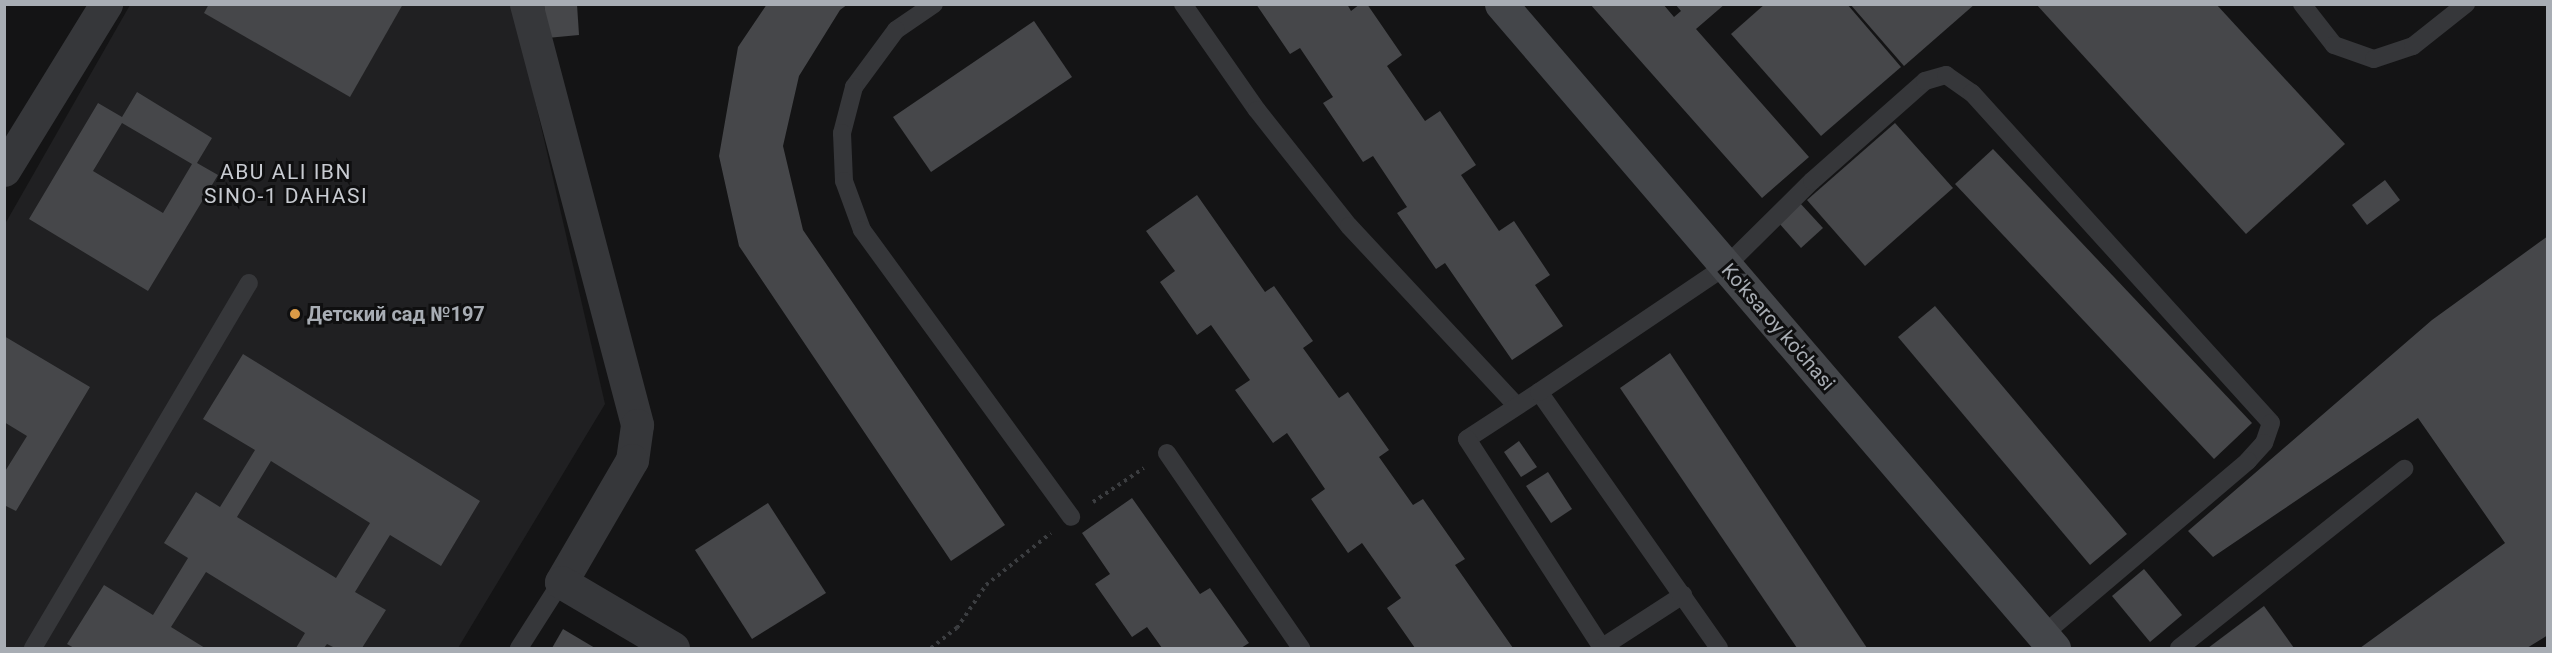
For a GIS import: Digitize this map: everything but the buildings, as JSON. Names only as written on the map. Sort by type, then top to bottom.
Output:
[{"type":"street","points":[[4,170],[106,4]]},
{"type":"street","points":[[526,4],[637,425],[632,460],[561,582],[673,648]]},
{"type":"street","name":"Ko'ksaroy ko'chasi","points":[[1501,4],[2049,642]]},
{"type":"lane","points":[[934,4],[896,30],[854,87],[842,133],[844,181],[862,230],[1071,517]]},
{"type":"lane","points":[[1183,4],[1257,110],[1349,226],[1516,406]]},
{"type":"lane","points":[[2302,4],[2334,45],[2374,59],[2413,46],[2466,4]]},
{"type":"lane","points":[[1683,595],[1601,648],[1467,439],[1726,266],[1812,180],[1924,81],[1946,75],[1972,93],[2271,423],[2264,443],[2248,461],[2049,642]]},
{"type":"lane","points":[[33,648],[249,283]]},
{"type":"lane","points":[[1539,392],[1719,648]]},
{"type":"lane","points":[[1167,453],[1301,648]]},
{"type":"lane","points":[[2179,648],[2404,469]]},
{"type":"lane","points":[[519,648],[561,582]]},
{"type":"path","points":[[931,648],[957,628],[986,585],[1071,517],[1167,453]]},
{"type":"shaded area","name":"Детский сад №197","points":[[130,5],[513,5],[605,404],[458,648],[5,648],[5,224]]},
{"type":"place","name":"Детский сад №197","points":[[295,314]]},
{"type":"district","name":"ABU ALI IBN SINO-1 DAHASI","points":[[286,184]]}]
